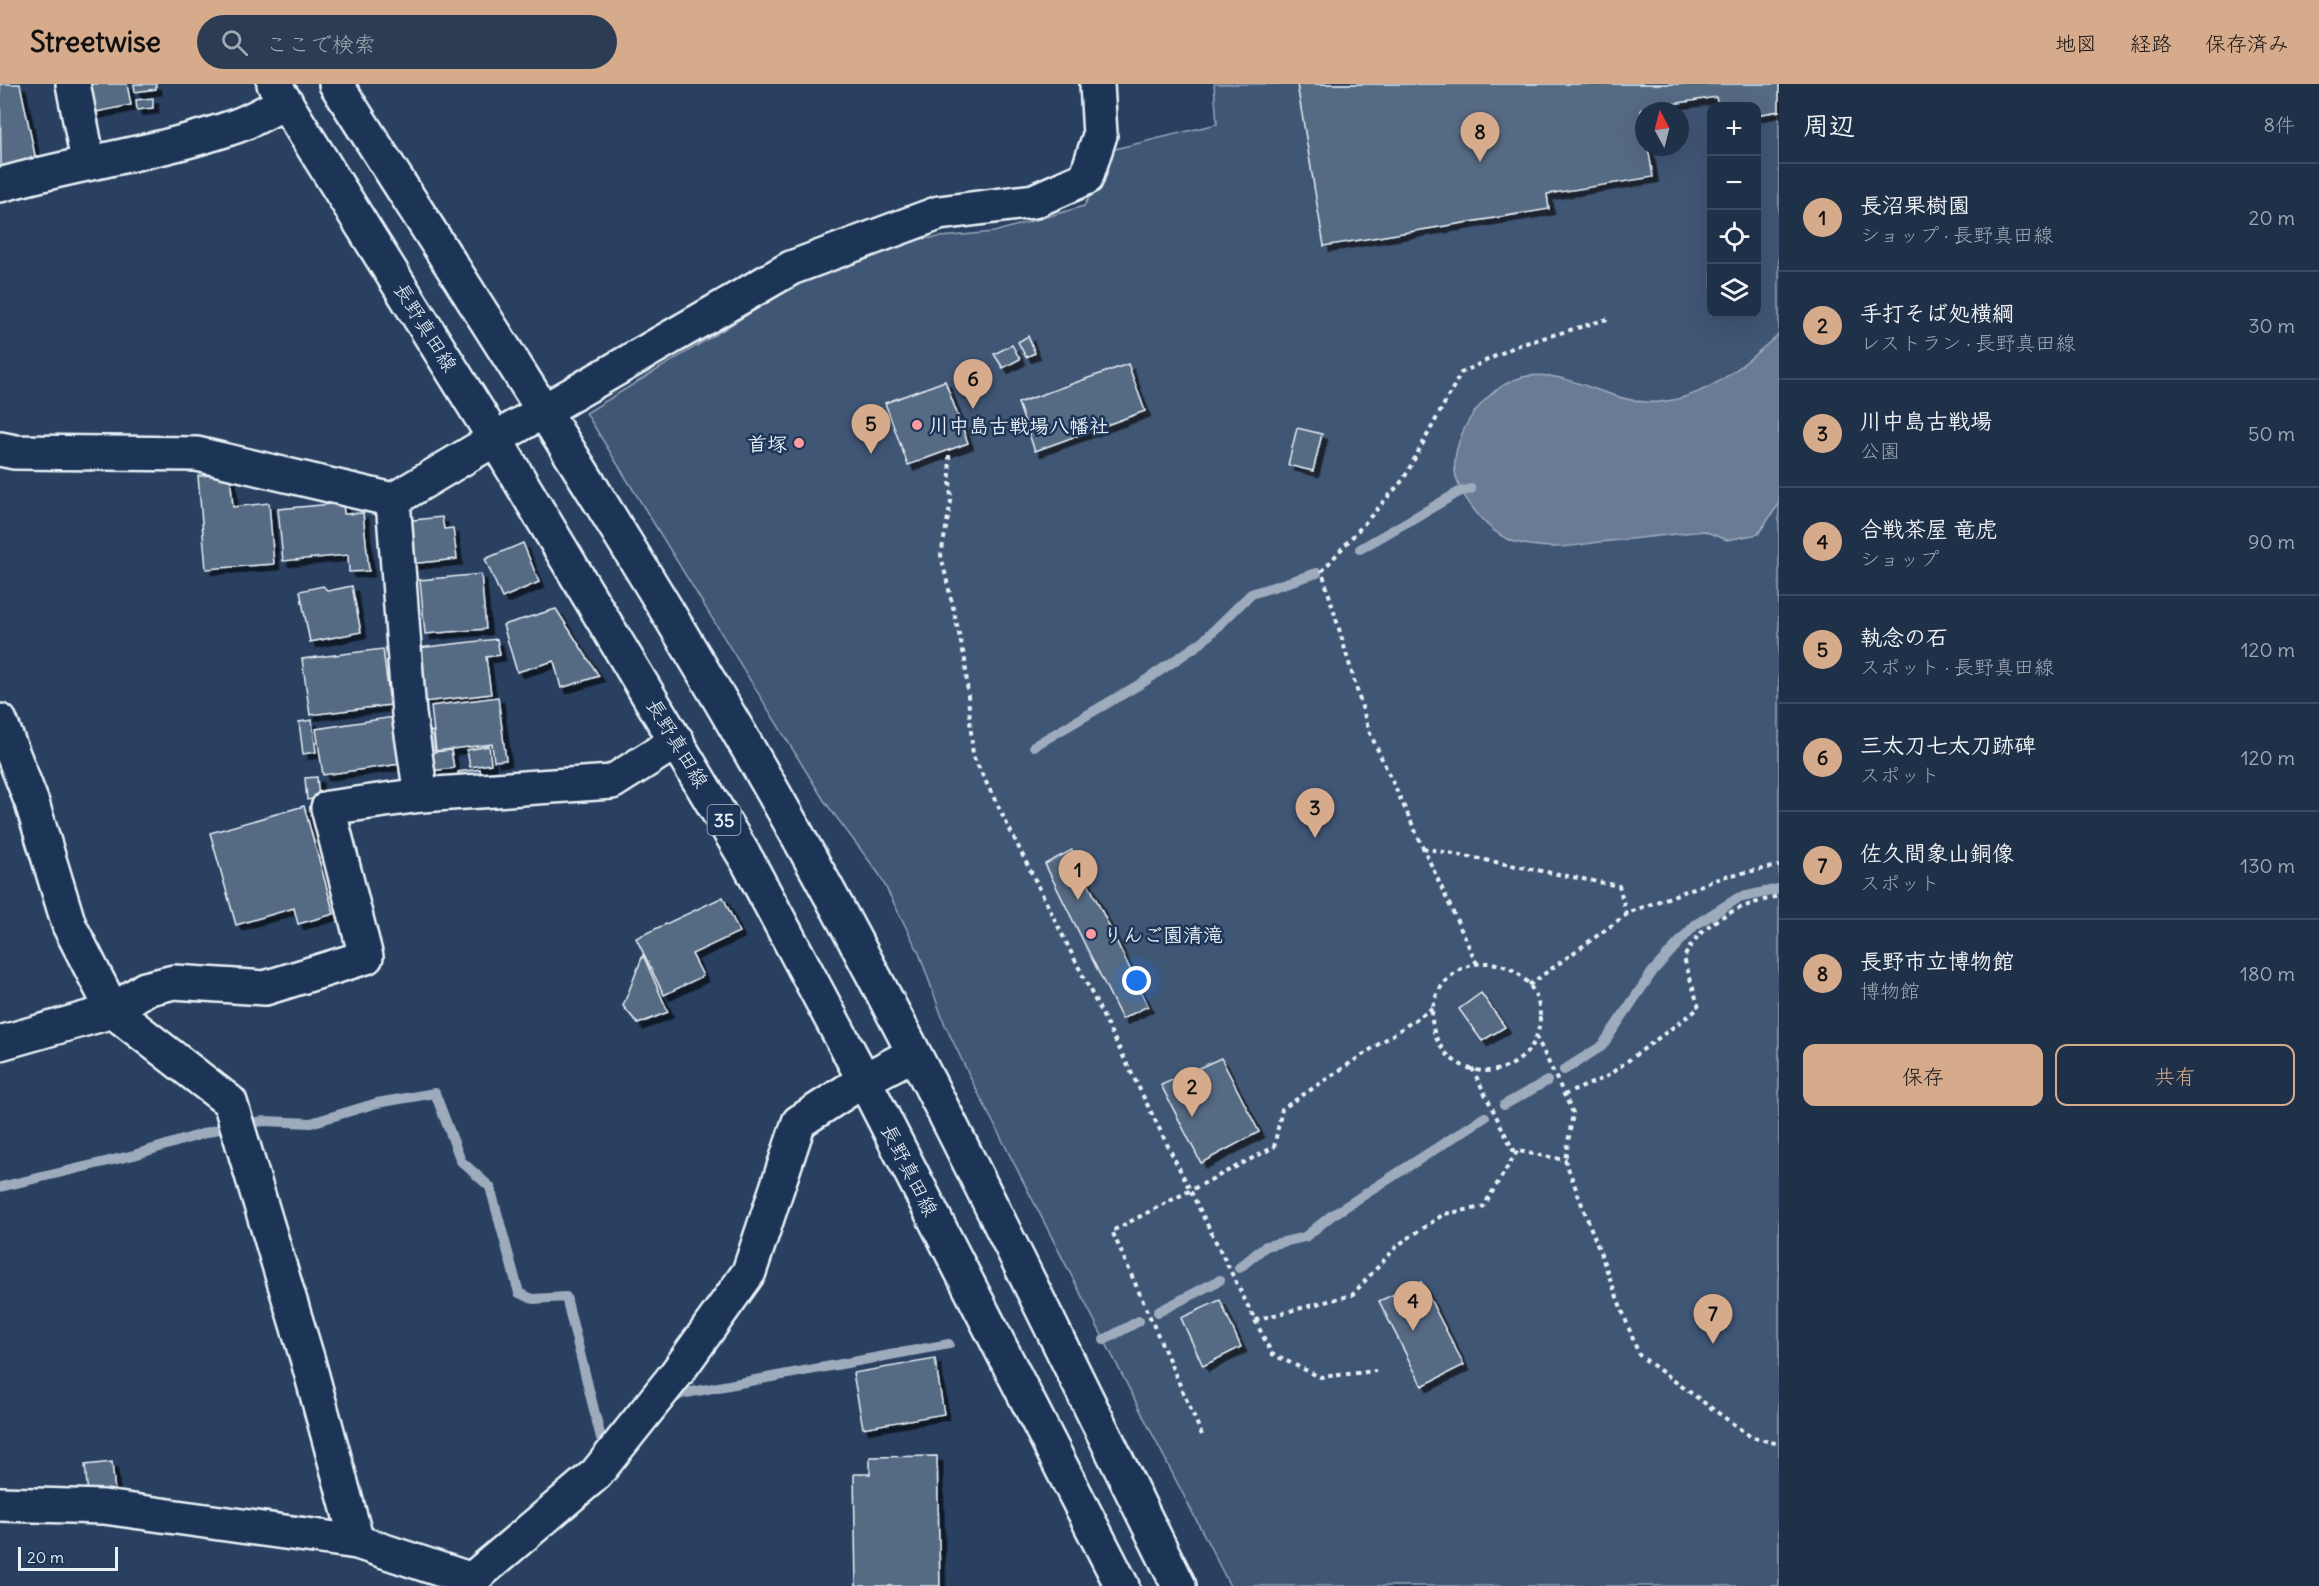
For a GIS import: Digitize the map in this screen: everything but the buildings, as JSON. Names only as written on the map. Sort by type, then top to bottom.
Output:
[{"type":"street","points":[[73,84],[88,161]]},
{"type":"street","points":[[336,84],[544,410],[795,830],[913,1054],[1179,1586]]},
{"type":"street","points":[[0,449],[15,452],[197,454],[393,500],[791,268],[939,213],[1034,201],[1086,178],[1100,135],[1097,84]]},
{"type":"street","points":[[0,185],[88,161],[183,141],[238,125],[280,93]]},
{"type":"street","name":"長野真田線","points":[[280,93],[495,439],[748,862],[864,1080],[1122,1586]]},
{"type":"street","points":[[393,500],[409,714],[421,795]]},
{"type":"street","points":[[0,721],[32,803],[69,925],[113,1011],[230,1102],[308,1361],[357,1542]]},
{"type":"street","points":[[0,1043],[113,1011],[145,989],[174,982],[265,988],[366,957],[328,808],[421,795],[612,782],[677,741]]},
{"type":"street","points":[[0,1504],[104,1507],[357,1542],[467,1583],[596,1474],[676,1374],[750,1272],[799,1122],[864,1080],[913,1054]]},
{"type":"path","points":[[1478,964],[1369,731],[1322,571],[1403,480],[1461,373],[1516,346],[1611,318]]},
{"type":"path","points":[[949,455],[951,501],[941,555],[965,660],[973,756],[1272,1354],[1320,1377],[1376,1371]]},
{"type":"path","points":[[1423,848],[1619,886],[1627,915]]},
{"type":"path","points":[[1529,985],[1627,915],[1726,876],[1779,866]]},
{"type":"path","points":[[1564,1095],[1606,1077],[1699,1008],[1684,958],[1707,924],[1734,911],[1779,896]]},
{"type":"path","points":[[1492,963],[1509,968],[1529,985],[1540,1009],[1536,1036],[1522,1057],[1507,1066],[1489,1071],[1472,1068],[1455,1061],[1443,1049],[1434,1033],[1434,1007],[1444,982],[1458,971],[1478,964],[1492,963]]},
{"type":"path","points":[[1203,1434],[1112,1231],[1274,1147],[1282,1109],[1434,1007]]},
{"type":"path","points":[[1536,1036],[1573,1113],[1565,1160],[1639,1355],[1751,1437],[1779,1444]]},
{"type":"path","points":[[1472,1068],[1513,1150],[1565,1160]]},
{"type":"path","points":[[1256,1320],[1352,1295],[1398,1245],[1444,1214],[1483,1207],[1518,1150]]},
{"type":"shaded area","points":[[1214,84],[1779,84],[1779,1586],[1230,1586],[974,1085],[945,1025],[919,953],[879,874],[825,802],[586,413],[820,271],[909,240],[994,232],[1084,206],[1115,149],[1217,124]]},
{"type":"shaded area","points":[[1779,334],[1779,504],[1758,534],[1727,540],[1704,531],[1562,547],[1528,545],[1511,541],[1495,532],[1479,516],[1460,487],[1456,478],[1455,458],[1457,446],[1465,428],[1484,400],[1515,379],[1535,375],[1555,377],[1638,401],[1659,402],[1677,399],[1709,387],[1724,378]]},
{"type":"waterway","points":[[1360,549],[1459,492],[1471,489]]},
{"type":"waterway","points":[[1034,746],[1142,683],[1202,642],[1251,594],[1317,573]]},
{"type":"waterway","points":[[1564,1070],[1602,1046],[1653,971],[1695,925],[1738,898],[1779,889]]},
{"type":"waterway","points":[[1504,1105],[1547,1081]]},
{"type":"waterway","points":[[243,1124],[264,1121],[311,1123],[377,1103],[435,1093],[461,1161],[490,1187],[519,1293],[533,1299],[566,1297],[601,1438]]},
{"type":"waterway","points":[[1239,1268],[1266,1246],[1305,1237],[1331,1216],[1485,1117]]},
{"type":"waterway","points":[[0,1187],[134,1155],[228,1126]]},
{"type":"waterway","points":[[1158,1312],[1220,1280]]},
{"type":"waterway","points":[[1104,1340],[1139,1321]]},
{"type":"waterway","points":[[670,1401],[681,1394],[949,1344]]},
{"type":"place","name":"長野市立博物館","points":[[1480,162]]},
{"type":"place","name":"三太刀七太刀跡碑","points":[[973,409]]},
{"type":"place","name":"川中島古戦場八幡社","points":[[917,425]]},
{"type":"place","name":"首塚","points":[[799,443]]},
{"type":"place","name":"執念の石","points":[[871,454]]},
{"type":"place","name":"川中島古戦場","points":[[1315,838]]},
{"type":"place","name":"長沼果樹園","points":[[1078,900]]},
{"type":"place","name":"りんご園清滝","points":[[1091,934]]},
{"type":"place","name":"手打そば処横綱","points":[[1192,1117]]},
{"type":"place","name":"合戦茶屋 竜虎","points":[[1413,1331]]},
{"type":"place","name":"佐久間象山銅像","points":[[1713,1344]]}]
